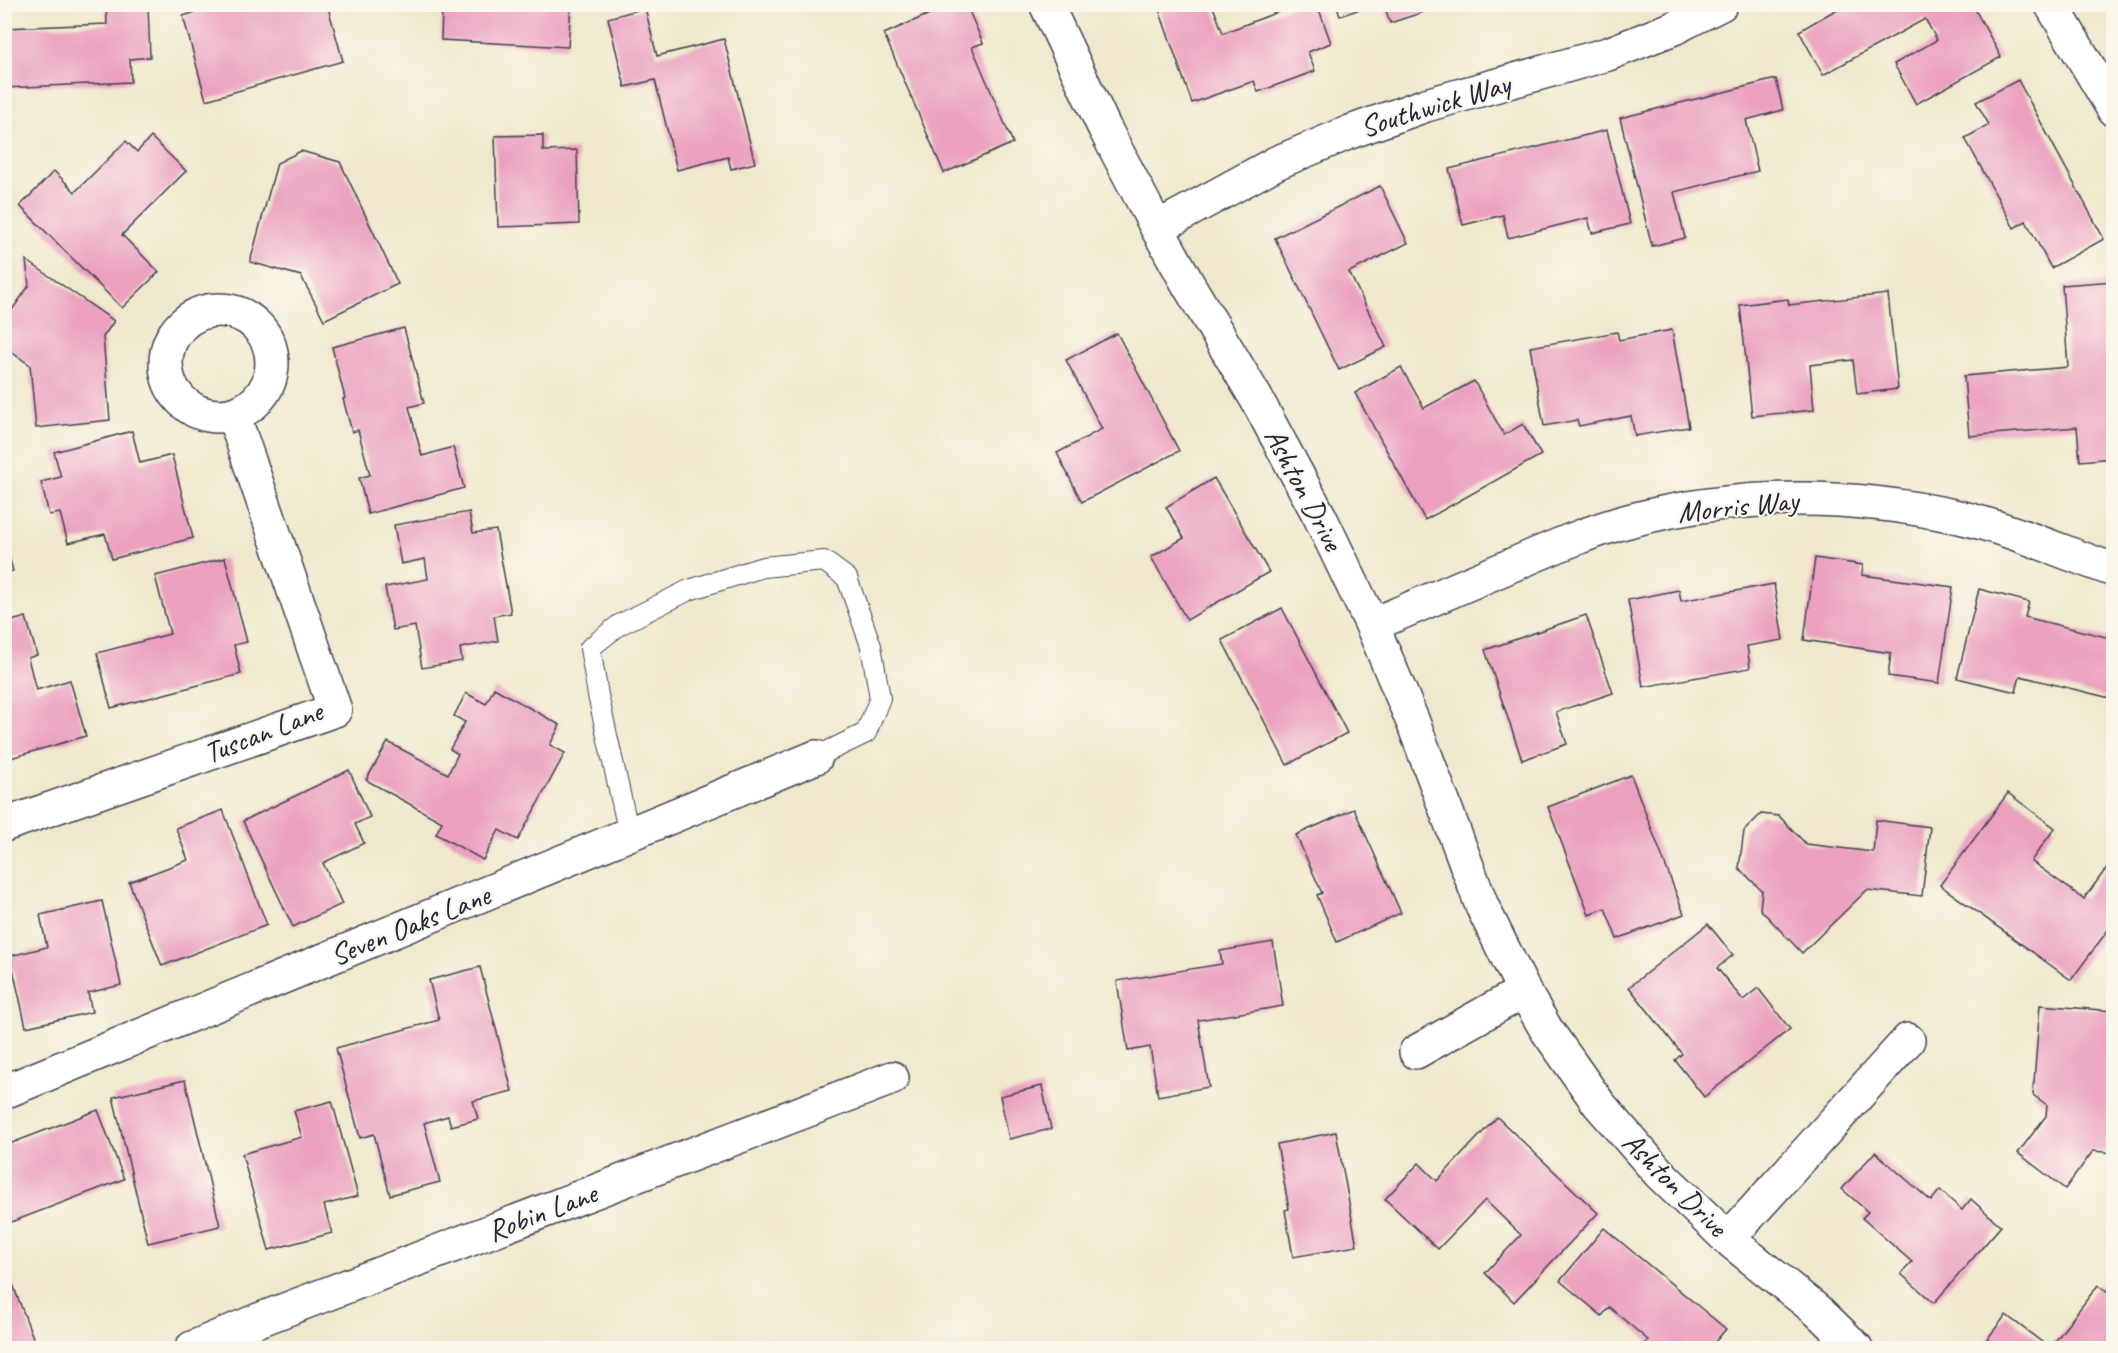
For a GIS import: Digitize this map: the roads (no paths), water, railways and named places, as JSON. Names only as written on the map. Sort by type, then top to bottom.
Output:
[{"type":"street","name":"Ashton Drive","points":[[1046,4],[1104,127],[1157,228],[1256,398],[1320,517],[1372,625],[1413,722],[1482,906],[1524,992],[1546,1029],[1599,1104],[1659,1173],[1728,1239],[1819,1312],[1856,1348]]},
{"type":"street","name":"Southwick Way","points":[[1157,228],[1276,164],[1350,132],[1426,105],[1608,54],[1674,27],[1721,4]]},
{"type":"street","points":[[2051,4],[2114,110]]},
{"type":"street","name":"Tuscan Lane","points":[[4,825],[335,710],[233,414]]},
{"type":"street","name":"Morris Way","points":[[1372,625],[1568,541],[1631,520],[1697,506],[1763,499],[1830,498],[1897,504],[1984,524],[2114,570]]},
{"type":"street","name":"Seven Oaks Lane","points":[[4,1092],[816,757]]},
{"type":"street","points":[[1416,1052],[1524,992]]},
{"type":"street","points":[[1728,1239],[1908,1040]]},
{"type":"street","name":"Robin Lane","points":[[192,1348],[267,1317],[892,1078]]},
{"type":"lane","points":[[629,834],[598,696],[590,648],[619,625],[689,590],[763,567],[824,561],[847,578],[871,646],[880,699],[866,733],[816,757]]}]
